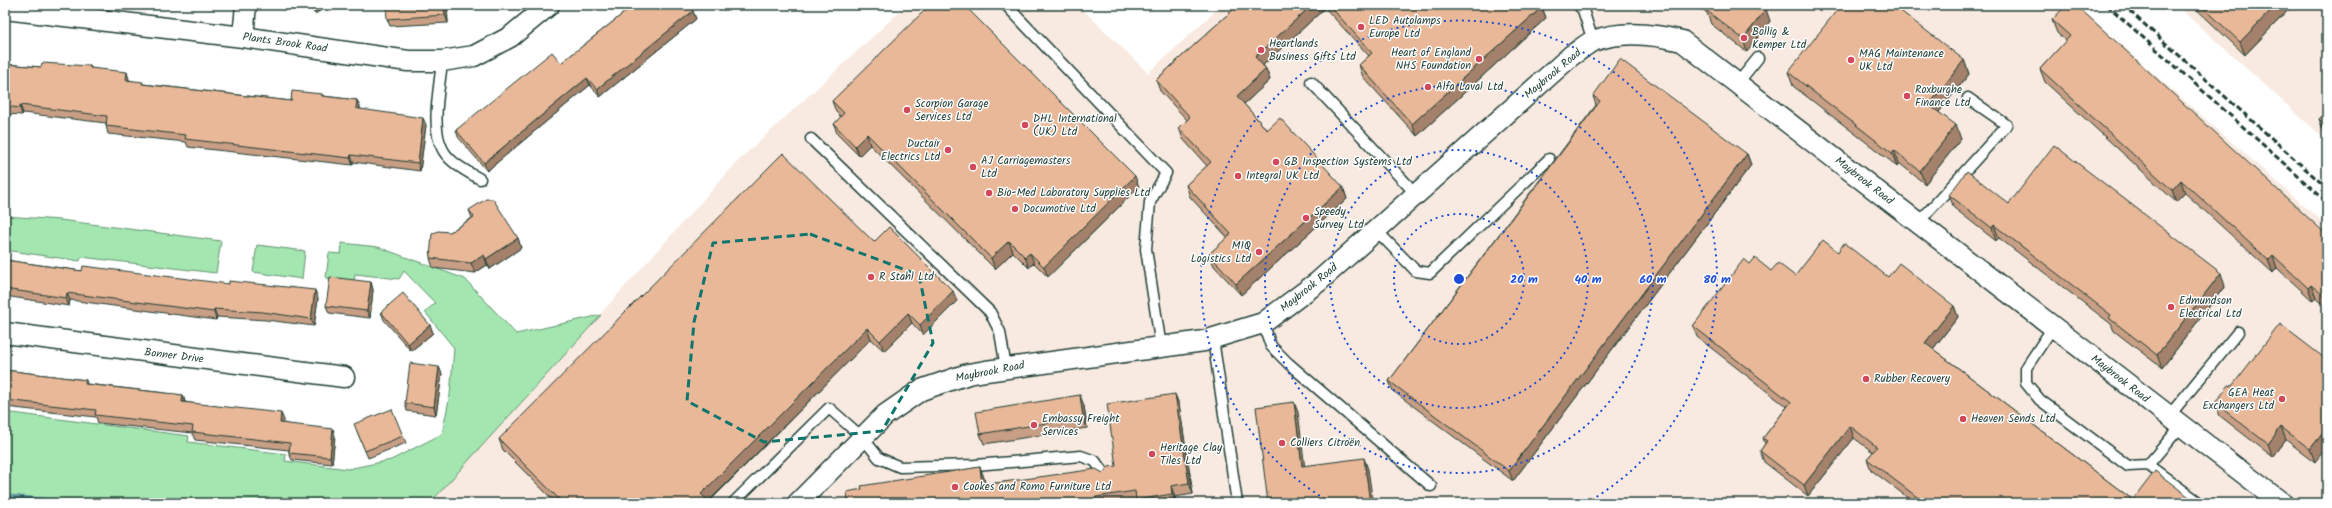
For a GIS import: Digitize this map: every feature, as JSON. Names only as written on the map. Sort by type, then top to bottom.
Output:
[{"type":"street","points":[[243,37],[246,5]]},
{"type":"street","name":"Plants Brook Road","points":[[5,9],[243,37],[408,61],[442,61],[474,56],[510,37],[549,5]]},
{"type":"street","name":"Maybrook Road","points":[[798,503],[885,415],[921,390],[968,374],[1161,347],[1213,338],[1263,323],[1318,282],[1572,55],[1593,41],[1630,34],[1654,34],[1682,41],[2281,503]]},
{"type":"street","name":"Bonner Drive","points":[[5,333],[344,377]]},
{"type":"lane","points":[[1006,5],[1166,173],[1150,202],[1146,249],[1161,347]]},
{"type":"lane","points":[[1578,5],[1583,10],[1593,41]]},
{"type":"lane","points":[[1737,84],[1758,58]]},
{"type":"lane","points":[[442,61],[436,131],[443,151],[461,167],[480,179]]},
{"type":"lane","points":[[1311,82],[1416,194]]},
{"type":"lane","points":[[1918,223],[2007,125],[1968,98]]},
{"type":"lane","points":[[811,139],[990,312],[1000,332],[1006,368]]},
{"type":"lane","points":[[1376,230],[1416,271],[1430,273],[1549,159]]},
{"type":"lane","points":[[1263,323],[1271,346],[1288,363],[1431,486]]},
{"type":"lane","points":[[2053,327],[2026,368],[2026,383],[2040,400],[2128,466],[2148,464],[2200,503]]},
{"type":"lane","points":[[2148,464],[2175,421],[2238,332]]},
{"type":"lane","points":[[1213,338],[1237,503]]},
{"type":"lane","points":[[733,503],[829,408],[862,438],[879,458],[900,467],[975,464],[1081,456],[1096,461],[1106,478]]},
{"type":"highlighted area","points":[[810,234],[919,275],[933,343],[882,431],[764,442],[687,401],[694,322],[713,243]]},
{"type":"shaded area","points":[[907,5],[1078,5],[1148,73],[1222,5],[2076,5],[2327,226],[2327,503],[430,503],[739,160]]},
{"type":"shaded area","points":[[2176,5],[2327,5],[2327,141]]},
{"type":"green space","points":[[5,216],[60,220],[221,241],[216,273],[81,257],[80,261],[5,250]]},
{"type":"green space","points":[[342,243],[378,247],[465,279],[516,334],[601,315],[430,503],[5,503],[5,412],[189,436],[188,442],[286,454],[285,461],[348,469],[391,460],[442,434],[450,395],[454,348],[425,312],[435,303],[404,271],[399,279],[355,274],[354,282],[326,278],[329,253],[341,254]]},
{"type":"green space","points":[[257,245],[305,251],[302,279],[253,272]]},
{"type":"building","points":[[386,5],[444,5],[445,15],[387,19]]},
{"type":"building","points":[[634,5],[688,5],[693,11],[597,89],[587,78],[484,163],[456,130],[552,52],[561,63]]},
{"type":"building","points":[[930,5],[964,5],[1135,176],[1044,267],[1030,253],[1025,257],[1009,241],[991,258],[867,134],[855,146],[834,124],[844,113],[832,101]]},
{"type":"building","points":[[1238,5],[1312,5],[1255,57],[1266,69],[1237,96],[1267,130],[1280,118],[1343,187],[1236,284],[1209,254],[1231,234],[1186,185],[1211,162],[1179,128],[1190,117],[1156,80]]},
{"type":"building","points":[[1329,5],[1540,5],[1542,7],[1412,124],[1359,65],[1372,53]]},
{"type":"building","points":[[1709,5],[1761,5],[1766,9],[1743,39],[1707,11],[1711,6]]},
{"type":"building","points":[[1841,5],[1893,5],[1964,60],[1929,105],[1956,125],[1920,171],[1894,150],[1892,153],[1788,72]]},
{"type":"building","points":[[2066,5],[2076,5],[2327,235],[2327,298],[2311,285],[2308,288],[2273,255],[2268,260],[2181,180],[2172,190],[2040,69],[2070,36],[2052,20]]},
{"type":"building","points":[[2201,5],[2276,5],[2240,42]]},
{"type":"building","points":[[1620,59],[1747,154],[1509,471],[1389,381],[1600,101],[1593,96]]},
{"type":"building","points":[[42,63],[90,66],[90,68],[127,72],[126,80],[143,82],[142,84],[291,101],[292,91],[357,100],[356,108],[423,118],[418,163],[351,155],[350,158],[185,139],[186,135],[106,126],[107,116],[20,105],[20,108],[5,106],[5,64],[41,67]]},
{"type":"building","points":[[2327,112],[2327,127],[2319,119]]},
{"type":"building","points":[[2054,145],[2221,273],[2157,355],[2109,318],[2111,315],[1994,225],[1992,228],[1949,195],[1967,171],[2009,204]]},
{"type":"building","points":[[783,153],[874,242],[889,227],[953,291],[920,325],[908,313],[880,341],[867,328],[701,494],[710,503],[563,503],[499,439]]},
{"type":"building","points":[[486,199],[493,199],[518,238],[486,259],[484,255],[471,263],[430,258],[432,234],[438,231],[450,232],[474,217],[469,210]]},
{"type":"building","points":[[1823,240],[1838,252],[1844,243],[1888,277],[1899,263],[1954,306],[1925,343],[2133,500],[2155,471],[2197,503],[1925,503],[1867,459],[1877,447],[1850,426],[1804,485],[1760,451],[1767,441],[1763,438],[1791,402],[1693,326],[1744,259],[1750,264],[1755,258],[1771,271],[1778,263],[1795,276]]},
{"type":"building","points":[[5,260],[82,271],[83,266],[229,284],[229,281],[315,290],[311,319],[263,312],[214,309],[214,312],[67,293],[66,298],[5,289]]},
{"type":"building","points":[[330,277],[371,282],[367,311],[326,306]]},
{"type":"building","points":[[403,293],[430,325],[408,344],[381,312]]},
{"type":"building","name":"GEA Heat Exchangers Ltd","points":[[2280,324],[2327,360],[2327,428],[2310,449],[2281,427],[2268,444],[2215,403],[2229,385],[2232,386]]},
{"type":"building","points":[[410,363],[439,367],[434,407],[405,403]]},
{"type":"building","points":[[5,370],[86,380],[85,384],[183,395],[182,402],[281,413],[280,423],[333,429],[330,457],[289,453],[290,443],[192,432],[193,426],[95,415],[96,410],[5,400]]},
{"type":"building","points":[[1175,394],[1189,483],[1171,486],[1172,494],[1136,500],[1135,491],[1096,497],[1097,503],[848,503],[847,492],[862,489],[861,486],[980,467],[982,485],[1096,469],[1103,473],[1108,467],[1116,466],[1107,404]]},
{"type":"building","points":[[1080,395],[1083,417],[980,434],[976,412]]},
{"type":"building","name":"Colliers Citroën","points":[[1294,402],[1302,466],[1364,458],[1370,503],[1268,503],[1256,407]]},
{"type":"building","points":[[392,409],[403,436],[365,451],[354,424]]},
{"type":"waterway","points":[[5,497],[68,503]]},
{"type":"railway","points":[[2107,5],[2327,202]]},
{"type":"railway","points":[[2123,5],[2327,188]]},
{"type":"place","name":"LED Autolamps Europe Ltd","points":[[1361,27]]},
{"type":"place","name":"Bollig & Kemper Ltd","points":[[1744,38]]},
{"type":"place","name":"Heartlands Business Gifts Ltd","points":[[1261,50]]},
{"type":"place","name":"Heart of England NHS Foundation","points":[[1479,59]]},
{"type":"place","name":"MAG Maintenance UK Ltd","points":[[1851,60]]},
{"type":"place","name":"Alfa Laval Ltd","points":[[1428,87]]},
{"type":"place","name":"Roxburghe Finance Ltd","points":[[1907,96]]},
{"type":"place","name":"Scorpion Garage Services Ltd","points":[[907,110]]},
{"type":"place","name":"DHL International (UK) Ltd","points":[[1025,125]]},
{"type":"place","name":"Ductair Electrics Ltd","points":[[948,150]]},
{"type":"place","name":"GB Inspection Systems Ltd","points":[[1276,162]]},
{"type":"place","name":"AJ Carriagemasters Ltd","points":[[973,167]]},
{"type":"place","name":"Integral UK Ltd","points":[[1238,176]]},
{"type":"place","name":"Bio-Med Laboratory Supplies Ltd","points":[[989,193]]},
{"type":"place","name":"Documotive Ltd","points":[[1015,209]]},
{"type":"place","name":"Speedy Survey Ltd","points":[[1306,218]]},
{"type":"place","name":"MIQ Logistics Ltd","points":[[1259,252]]},
{"type":"place","name":"R Stahl Ltd","points":[[871,277]]},
{"type":"place","name":"Edmundson Electrical Ltd","points":[[2171,307]]},
{"type":"place","name":"Rubber Recovery","points":[[1866,379]]},
{"type":"place","name":"GEA Heat Exchangers Ltd","points":[[2282,399]]},
{"type":"place","name":"Heaven Sends Ltd","points":[[1963,419]]},
{"type":"place","name":"Embassy Freight Services","points":[[1034,425]]},
{"type":"place","name":"Colliers Citroën","points":[[1282,443]]},
{"type":"place","name":"Heritage Clay Tiles Ltd","points":[[1152,454]]},
{"type":"place","name":"Cookes and Romo Furniture Ltd","points":[[955,487]]}]
